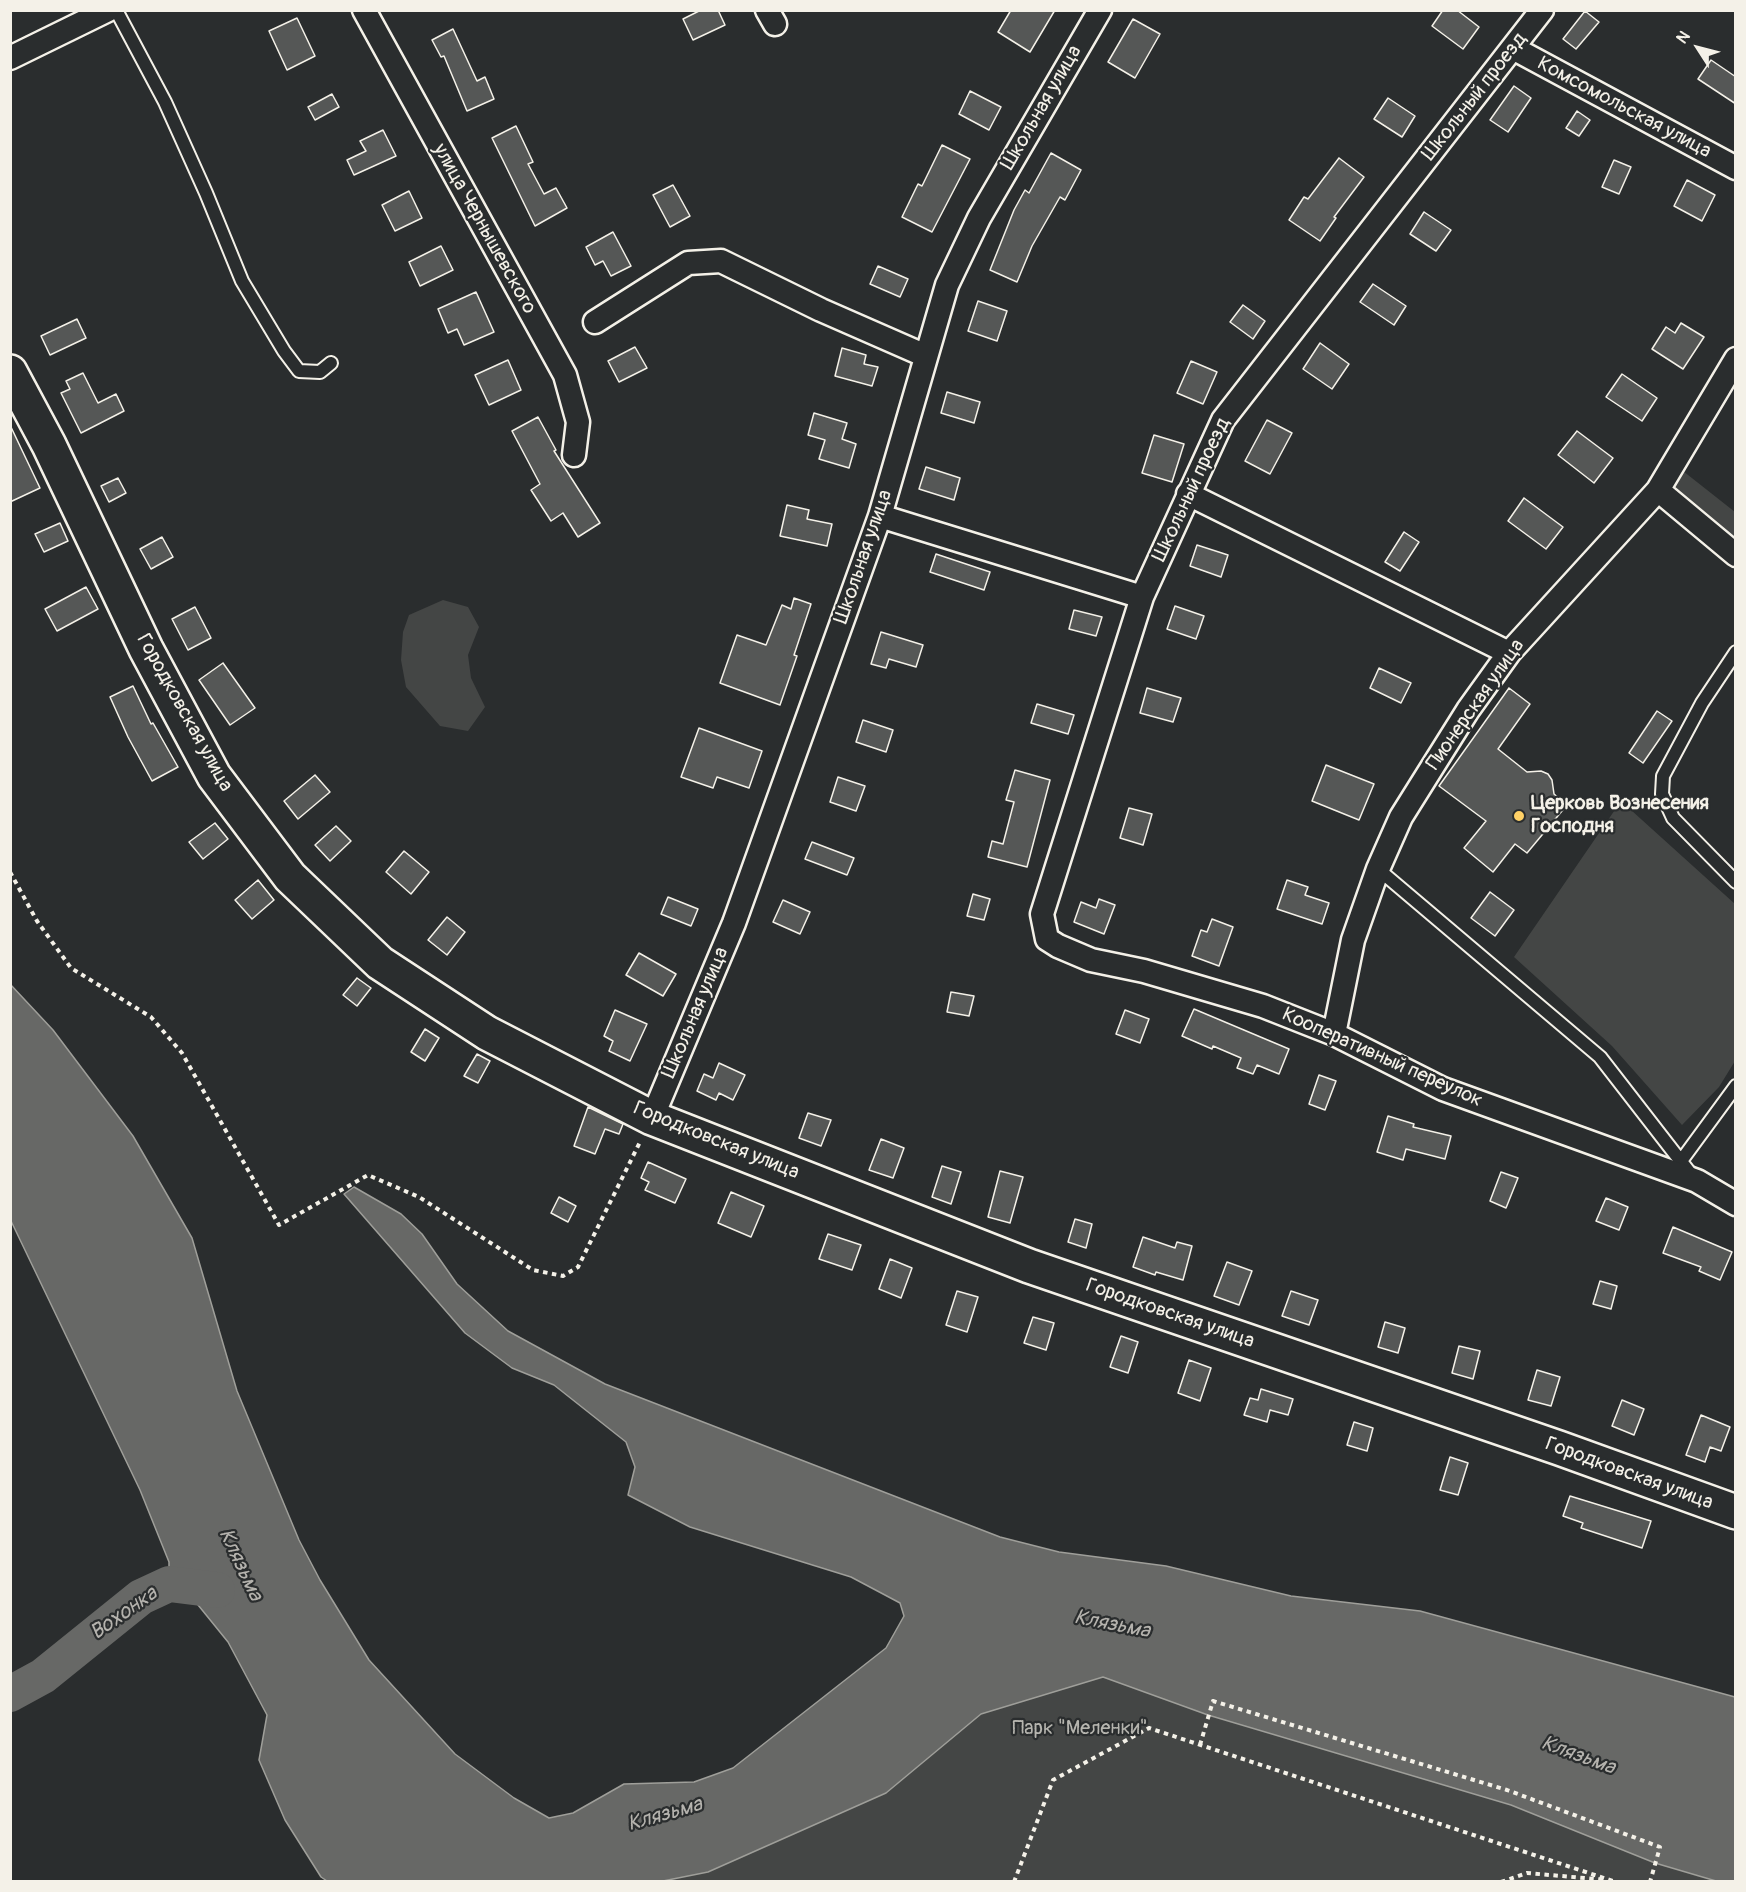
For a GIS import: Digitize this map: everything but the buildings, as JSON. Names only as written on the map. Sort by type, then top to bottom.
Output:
[{"type":"main road","name":"Городковская улица","points":[[10,372],[54,456],[146,649],[214,776],[290,877],[380,963],[487,1033],[652,1118],[1029,1266],[1559,1448],[1733,1504]]},
{"type":"street","points":[[10,58],[108,10]]},
{"type":"street","name":"улица Чернышевского","points":[[364,10],[565,375],[578,422],[574,455]]},
{"type":"street","name":"Школьная улица","points":[[652,1118],[734,923],[880,516],[947,285],[978,218],[1100,10]]},
{"type":"street","name":"Школьный проезд","points":[[1042,914],[1142,597],[1222,420],[1542,10]]},
{"type":"street","name":"Комсомольская улица","points":[[1513,48],[1736,168]]},
{"type":"street","points":[[595,322],[688,263],[721,261],[821,310],[926,356]]},
{"type":"street","name":"Пионерская улица","points":[[1334,1034],[1353,940],[1378,869],[1401,817],[1468,710],[1509,653],[1658,490],[1736,359]]},
{"type":"street","points":[[1658,490],[1736,555]]},
{"type":"street","points":[[1188,494],[1509,653]]},
{"type":"street","points":[[880,516],[1142,597]]},
{"type":"street","name":"Кооперативный переулок","points":[[1042,914],[1047,939],[1091,960],[1144,971],[1263,1006],[1334,1034],[1443,1089],[1697,1182],[1736,1204]]},
{"type":"lane","points":[[116,10],[165,102],[242,281],[284,351],[299,371],[320,372],[331,363]]},
{"type":"lane","points":[[1736,652],[1702,704],[1669,766],[1664,776],[1662,794],[1673,818],[1736,882]]},
{"type":"lane","points":[[1378,869],[1600,1057],[1697,1182]]},
{"type":"lane","points":[[1681,1161],[1736,1086]]},
{"type":"path","points":[[10,872],[37,921],[71,968],[151,1017],[182,1053],[279,1225],[368,1175],[419,1197],[533,1270],[563,1276],[578,1268],[652,1118]]},
{"type":"path","points":[[1200,1745],[1212,1701],[1507,1790],[1660,1847],[1650,1881]]},
{"type":"path","points":[[1014,1881],[1053,1780],[1149,1728],[1616,1881]]},
{"type":"path","points":[[1501,1881],[1527,1873],[1616,1881]]},
{"type":"green space","points":[[1683,471],[1735,512],[1735,540],[1670,487]]},
{"type":"green space","points":[[443,600],[468,607],[479,627],[468,655],[471,678],[485,707],[468,731],[440,726],[406,687],[401,660],[403,632],[409,615]]},
{"type":"green space","points":[[1621,801],[1735,904],[1735,1061],[1719,1087],[1682,1125],[1612,1046],[1514,957]]},
{"type":"green space","name":"Парк \"Меленки\"","points":[[1103,1676],[1208,1715],[1511,1805],[1655,1863],[1716,1881],[658,1882],[708,1872],[886,1793],[981,1714]]},
{"type":"water","name":"Клязьма","points":[[10,984],[53,1030],[133,1136],[192,1238],[237,1391],[299,1540],[320,1580],[369,1660],[455,1754],[514,1798],[549,1818],[573,1813],[624,1784],[694,1782],[733,1768],[886,1648],[904,1616],[900,1603],[851,1577],[690,1527],[628,1495],[635,1467],[626,1442],[554,1385],[512,1368],[465,1333],[344,1194],[354,1187],[401,1214],[422,1234],[457,1284],[508,1331],[605,1384],[1000,1537],[1059,1552],[1166,1566],[1291,1596],[1420,1611],[1735,1697],[1735,1881],[1716,1881],[1655,1863],[1511,1805],[1208,1715],[1103,1677],[981,1714],[886,1793],[708,1872],[658,1882],[327,1881],[321,1877],[285,1820],[259,1760],[267,1715],[228,1642],[194,1600],[169,1584],[169,1562],[140,1490],[11,1221]]},
{"type":"waterway","name":"Вохонка","points":[[10,1694],[43,1676],[141,1597],[169,1584],[217,1590]]},
{"type":"place","name":"Церковь Вознесения Господня","points":[[1519,816]]}]
